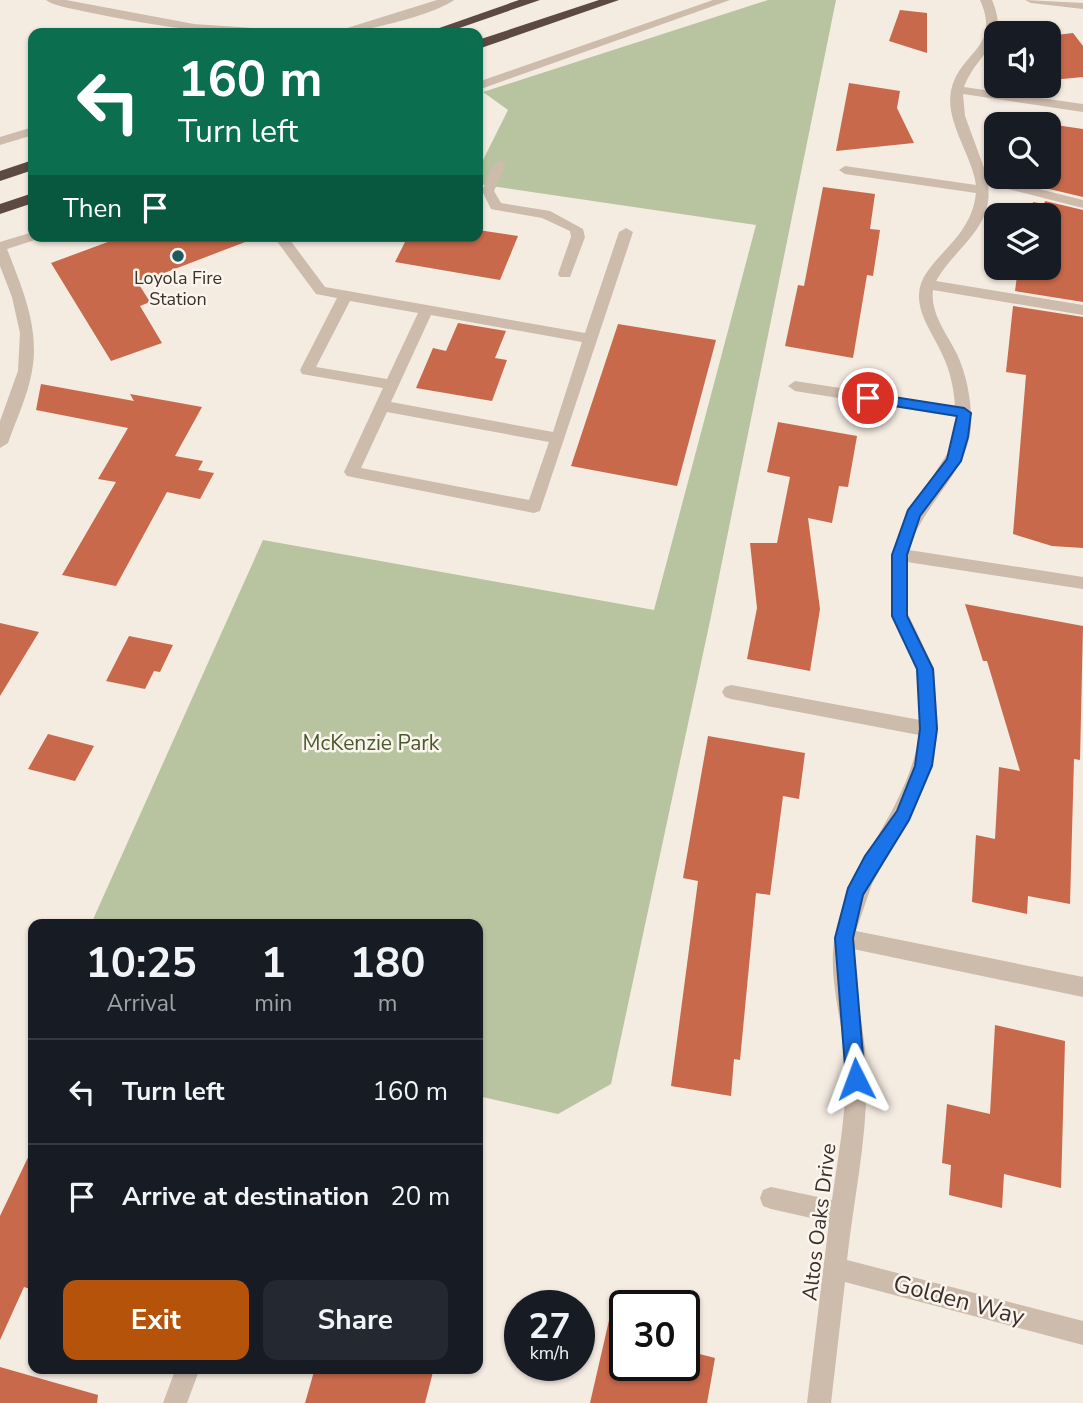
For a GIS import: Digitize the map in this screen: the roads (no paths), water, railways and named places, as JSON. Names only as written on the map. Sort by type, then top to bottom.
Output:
[{"type":"highway","points":[[447,28],[533,0]]},
{"type":"highway","points":[[483,43],[612,0]]},
{"type":"highway","points":[[0,176],[28,167]]},
{"type":"highway","points":[[0,209],[28,200]]},
{"type":"street","points":[[52,0],[152,22],[197,28]]},
{"type":"street","points":[[360,28],[448,0]]},
{"type":"street","points":[[483,84],[724,0]]},
{"type":"street","points":[[986,0],[995,16],[995,33],[968,67],[957,90],[957,107],[981,165],[982,202],[976,223],[927,284],[1083,310]]},
{"type":"street","points":[[1031,0],[1083,6]]},
{"type":"street","points":[[957,90],[1083,108]]},
{"type":"street","points":[[0,141],[28,133]]},
{"type":"street","points":[[500,164],[488,191],[496,206],[545,214],[576,229],[578,237],[565,274]]},
{"type":"street","points":[[845,170],[981,184],[1083,204]]},
{"type":"street","points":[[426,312],[352,472],[534,508],[625,232]]},
{"type":"street","points":[[0,443],[5,416],[25,371],[27,333],[19,297],[0,248],[28,238]]},
{"type":"street","points":[[284,242],[321,291],[344,298],[590,339]]},
{"type":"street","name":"Altos Oaks Drive","points":[[819,1403],[841,1213],[855,1123],[856,1058],[847,999],[844,938],[854,893],[903,815],[924,766],[929,729],[925,669],[900,616],[899,555],[913,514],[954,461],[964,413],[953,362],[938,332],[926,297],[927,284]]},
{"type":"street","points":[[344,298],[307,370],[393,385]]},
{"type":"street","points":[[795,386],[964,413]]},
{"type":"street","points":[[382,406],[558,438]]},
{"type":"street","points":[[899,555],[1083,583]]},
{"type":"street","points":[[731,692],[929,729]]},
{"type":"street","points":[[844,938],[1083,987]]},
{"type":"street","points":[[771,1198],[841,1213]]},
{"type":"street","name":"Golden Way","points":[[835,1268],[1083,1333]]},
{"type":"street","points":[[175,1403],[186,1374]]},
{"type":"place","name":"Loyola Fire Station","points":[[178,256]]},
{"type":"park label","name":"McKenzie Park","points":[[371,743]]}]
